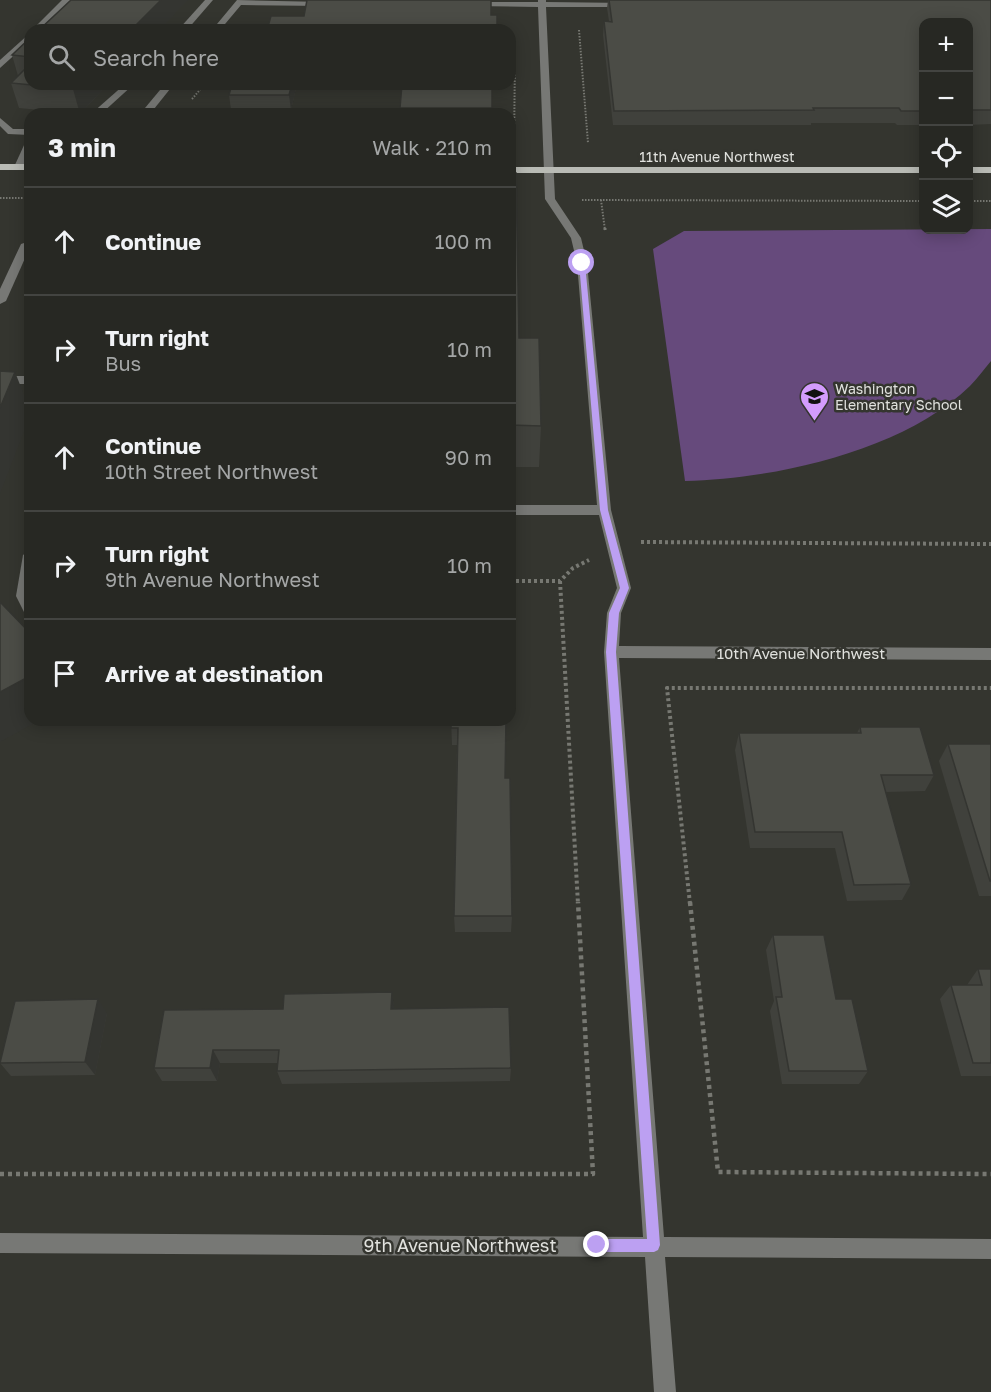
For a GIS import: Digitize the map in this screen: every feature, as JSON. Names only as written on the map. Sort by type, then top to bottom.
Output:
[{"type":"main road","points":[[0,167],[24,167]]},
{"type":"main road","name":"11th Avenue Northwest","points":[[516,170],[919,170]]},
{"type":"main road","points":[[973,170],[991,170]]},
{"type":"street","points":[[42,24],[67,0]]},
{"type":"street","points":[[457,4],[542,2],[636,5]]},
{"type":"street","points":[[542,2],[550,200],[576,238],[582,263],[604,510],[624,588],[614,613],[611,652],[665,1392]]},
{"type":"street","points":[[187,24],[202,8],[211,4]]},
{"type":"street","points":[[221,24],[237,4]]},
{"type":"street","points":[[222,9],[237,4],[340,4]]},
{"type":"street","points":[[0,65],[24,42]]},
{"type":"street","points":[[103,108],[123,90]]},
{"type":"street","points":[[151,108],[165,90]]},
{"type":"street","points":[[0,121],[11,132],[24,132]]},
{"type":"street","points":[[19,167],[24,156]]},
{"type":"street","points":[[0,302],[24,250]]},
{"type":"street","points":[[0,380],[24,380]]},
{"type":"street","points":[[516,510],[604,510]]},
{"type":"street","name":"10th Avenue Northwest","points":[[611,652],[991,654]]},
{"type":"street","name":"9th Avenue Northwest","points":[[0,1243],[654,1245],[991,1249]]},
{"type":"path","points":[[579,29],[588,142]]},
{"type":"path","points":[[514,108],[515,90]]},
{"type":"path","points":[[0,198],[24,198]]},
{"type":"path","points":[[601,200],[919,201]]},
{"type":"path","points":[[973,201],[991,201]]},
{"type":"path","points":[[639,542],[991,544]]},
{"type":"path","points":[[0,1174],[593,1174],[560,581],[516,581]]},
{"type":"path","points":[[991,688],[667,688],[717,1172],[991,1174]]},
{"type":"shaded area","points":[[919,229],[919,234],[973,234],[973,229],[991,229],[991,361],[970,386],[942,409],[910,428],[836,457],[758,474],[685,481],[653,249],[684,231]]},
{"type":"building","points":[[71,0],[161,0],[137,24],[45,24]]},
{"type":"building","points":[[307,0],[491,0],[491,15],[497,15],[497,24],[269,24],[271,16],[304,16]]},
{"type":"building","points":[[609,0],[991,0],[991,110],[973,110],[973,18],[919,18],[919,111],[901,111],[899,108],[813,108],[814,110],[614,111],[604,21],[612,22]]},
{"type":"building","points":[[24,44],[24,56],[12,55]]},
{"type":"building","points":[[24,70],[24,84],[11,83]]},
{"type":"building","points":[[230,90],[290,90],[289,95],[229,95]]},
{"type":"building","points":[[402,90],[492,90],[492,108],[400,108]]},
{"type":"building","points":[[516,173],[519,338],[539,338],[541,426],[516,425]]},
{"type":"building","points":[[0,371],[15,372],[0,408]]},
{"type":"building","points":[[0,602],[24,627],[24,679],[0,692]]},
{"type":"building","points":[[451,726],[506,726],[505,778],[510,778],[512,916],[454,916],[458,728],[451,728]]},
{"type":"building","points":[[860,727],[920,727],[934,775],[881,775],[911,884],[854,885],[842,832],[755,832],[739,733],[861,733]]},
{"type":"building","points":[[948,744],[991,744],[991,881],[990,881]]},
{"type":"building","points":[[773,935],[824,935],[836,999],[852,999],[868,1071],[789,1071],[776,997],[782,997]]},
{"type":"building","points":[[978,969],[991,969],[991,1063],[973,1063],[951,985],[982,985]]},
{"type":"building","points":[[392,992],[391,1009],[509,1007],[511,1068],[277,1071],[279,1050],[213,1050],[210,1068],[154,1068],[164,1010],[283,1009],[284,994]]},
{"type":"building","points":[[98,999],[85,1062],[0,1063],[15,1001]]},
{"type":"place","name":"Washington Elementary School","points":[[814,422]]},
{"type":"route","points":[[582,263],[604,510],[624,588],[614,613],[611,652],[654,1245],[597,1245]]}]
